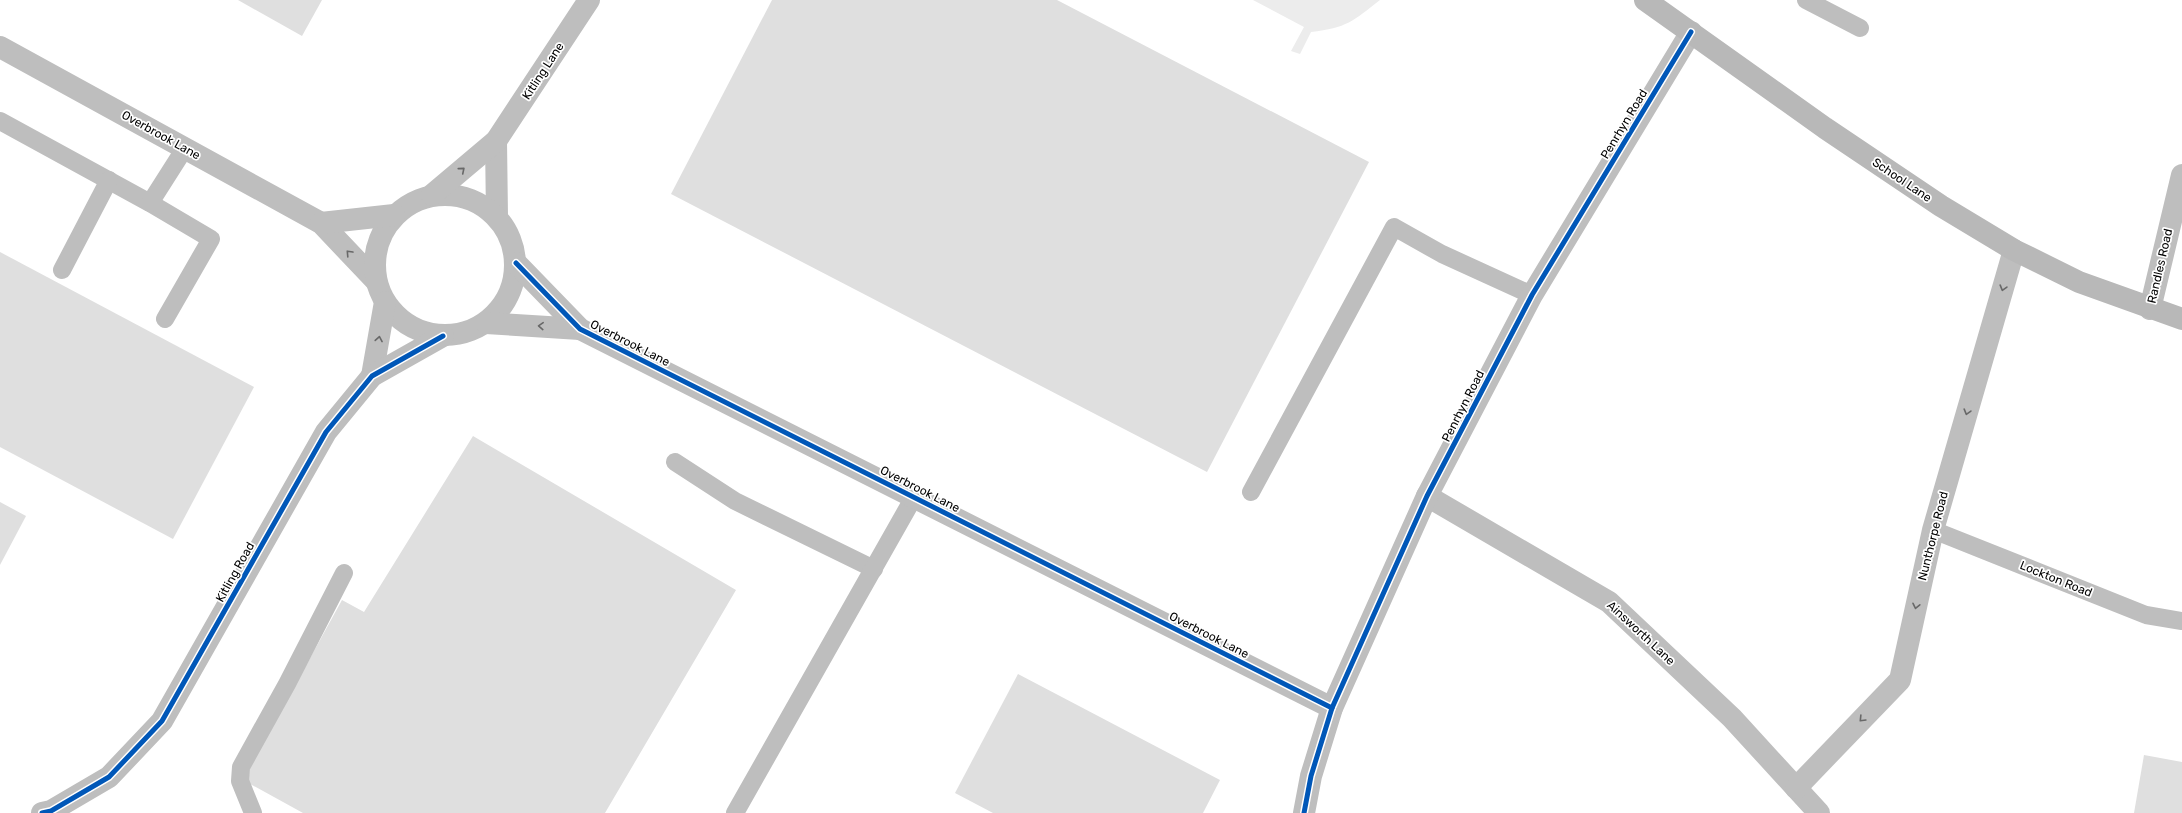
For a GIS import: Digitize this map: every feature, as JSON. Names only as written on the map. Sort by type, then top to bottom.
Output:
[{"type":"main road","name":"School Lane","points":[[1645,0],[1825,128],[1941,206],[2014,250],[2079,282],[2150,309],[2182,319]]},
{"type":"street","name":"Kitling Lane","points":[[432,195],[496,141],[589,0]]},
{"type":"street","name":"Penrhyn Road","points":[[1304,813],[1310,776],[1332,708],[1428,496],[1532,295],[1691,32]]},
{"type":"street","name":"Overbrook Lane","points":[[0,47],[321,223],[376,281]]},
{"type":"street","points":[[496,141],[497,216]]},
{"type":"street","name":"Randles Road","points":[[2150,309],[2182,175]]},
{"type":"street","points":[[432,195],[456,195],[478,202],[497,216],[507,230],[516,263],[513,286],[502,307],[486,323],[465,333],[443,336],[420,331],[400,320],[385,302],[376,281],[374,257],[381,235],[394,215],[412,202],[432,195]]},
{"type":"street","points":[[321,223],[394,215]]},
{"type":"street","name":"Nunthorpe Road","points":[[1796,788],[1900,680],[1933,530],[2014,250]]},
{"type":"street","name":"Overbrook Lane","points":[[516,263],[580,329],[1332,708]]},
{"type":"street","name":"Kitling Road","points":[[372,376],[385,302]]},
{"type":"street","name":"Overbrook Lane","points":[[486,323],[580,329]]},
{"type":"street","name":"Kitling Road","points":[[49,812],[109,777],[162,721],[326,432],[372,376],[443,336]]},
{"type":"street","name":"Ainsworth Lane","points":[[1428,496],[1609,602],[1732,718],[1819,813]]},
{"type":"lane","points":[[1806,0],[1860,28]]},
{"type":"lane","points":[[0,122],[109,180],[211,239],[165,319]]},
{"type":"lane","points":[[150,203],[185,148]]},
{"type":"lane","points":[[62,270],[109,180]]},
{"type":"lane","points":[[1250,492],[1394,227],[1442,254],[1532,295]]},
{"type":"lane","points":[[675,462],[735,501],[874,569]]},
{"type":"lane","points":[[735,813],[914,497]]},
{"type":"lane","name":"Lockton Road","points":[[1933,530],[2146,615],[2182,621]]},
{"type":"lane","points":[[253,813],[240,781],[241,767],[287,684],[344,573]]},
{"type":"shaded area","points":[[1253,0],[1380,0],[1356,18],[1342,26],[1311,32],[1300,54],[1291,51],[1304,27]]},
{"type":"building","points":[[238,0],[322,0],[302,36]]},
{"type":"building","points":[[772,0],[1057,0],[1369,162],[1207,472],[671,194]]},
{"type":"building","points":[[0,252],[254,387],[173,539],[0,447]]},
{"type":"building","points":[[473,436],[736,590],[605,813],[303,813],[243,780],[342,600],[364,612]]},
{"type":"building","points":[[0,502],[26,516],[0,565]]},
{"type":"building","points":[[1018,674],[1220,780],[1203,813],[993,813],[955,793]]},
{"type":"building","points":[[2144,755],[2182,762],[2182,813],[2134,813]]},
{"type":"cycle path","points":[[1304,813],[1311,776],[1332,708],[1427,496],[1532,295],[1691,32]]},
{"type":"cycle path","points":[[516,263],[580,329],[1332,708]]},
{"type":"cycle path","points":[[42,813],[51,811],[109,777],[162,721],[326,432],[372,376],[443,336]]}]
